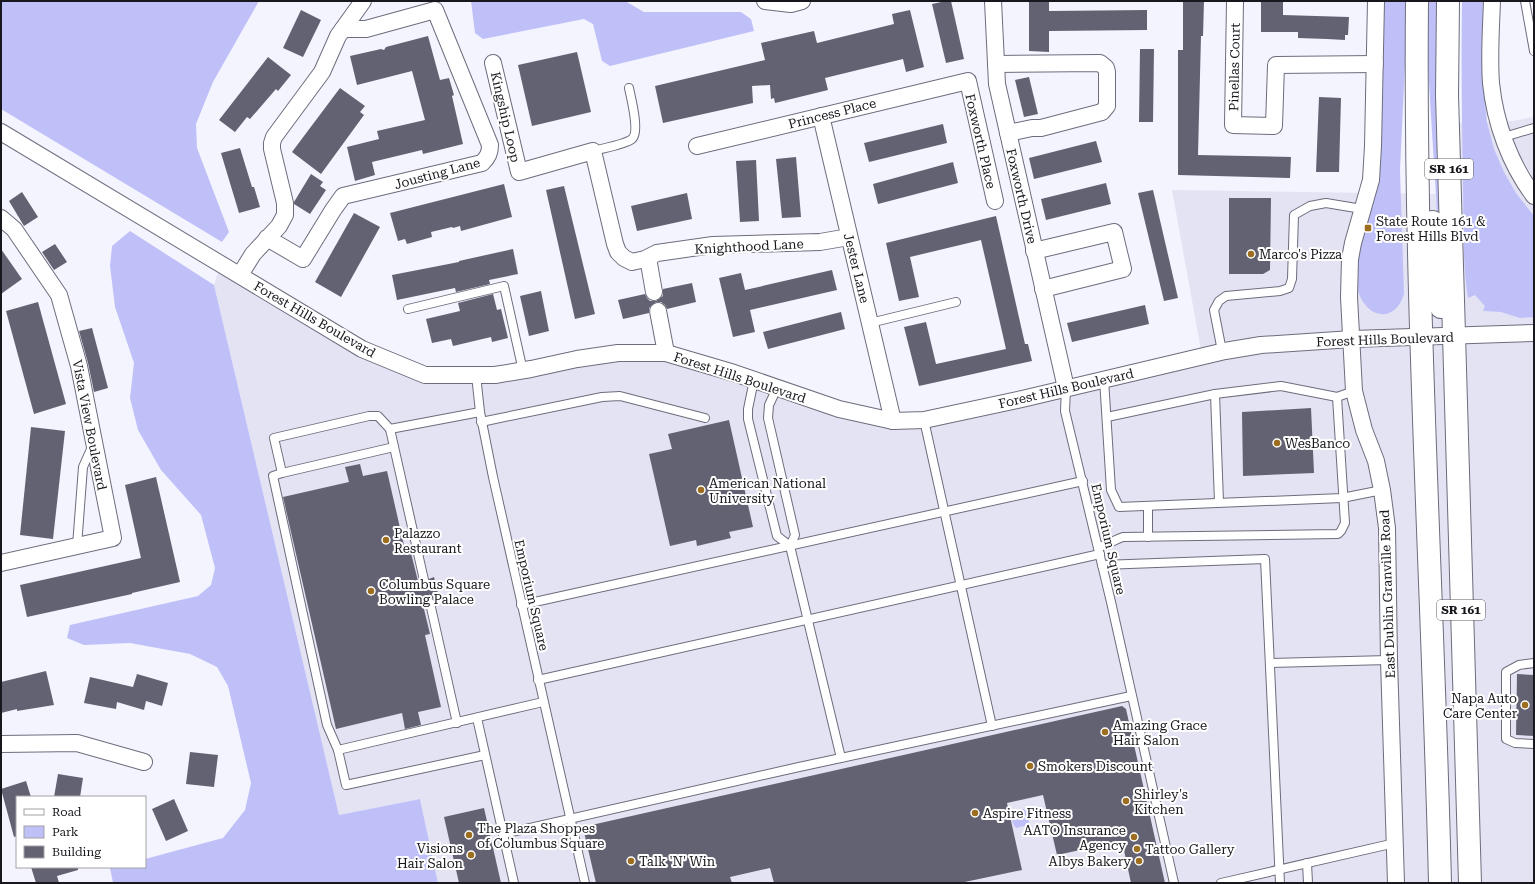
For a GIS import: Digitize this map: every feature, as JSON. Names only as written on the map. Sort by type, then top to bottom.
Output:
[{"type":"main road","name":"SR 161","points":[[1417,1],[1416,90],[1422,337],[1440,883]]},
{"type":"main road","name":"SR 161","points":[[1448,1],[1447,95],[1453,336],[1470,883]]},
{"type":"main road","points":[[1416,90],[1434,224],[1438,300],[1453,336]]},
{"type":"main road","points":[[1422,337],[1441,372],[1446,482],[1461,605]]},
{"type":"street","points":[[240,275],[253,254],[279,226],[285,215],[285,203],[272,143],[274,137],[322,72],[338,36],[363,1]]},
{"type":"street","points":[[765,1],[791,4],[802,1]]},
{"type":"street","name":"Foxworth Drive","points":[[993,1],[997,84],[1066,388]]},
{"type":"street","name":"Pinellas Court","points":[[1235,1],[1233,125],[1274,126],[1276,65],[1375,64]]},
{"type":"street","name":"East Dublin Granville Road","points":[[1376,1],[1371,180],[1362,209],[1350,259],[1349,297],[1354,392],[1364,430],[1376,461],[1382,490],[1387,528],[1389,660],[1396,883]]},
{"type":"street","points":[[1492,1],[1491,83],[1499,122],[1509,153],[1524,182],[1534,196]]},
{"type":"street","points":[[343,29],[366,29],[432,5]]},
{"type":"street","name":"Jousting Lane","points":[[267,238],[302,259],[343,196],[482,163],[487,158],[490,152],[490,145],[432,5]]},
{"type":"street","name":"Kingship Loop","points":[[493,63],[519,172],[593,151]]},
{"type":"street","points":[[996,64],[1100,63],[1106,68],[1107,72],[1107,106],[1102,112],[1041,128],[1032,128],[1008,133]]},
{"type":"street","name":"Princess Place","points":[[697,146],[968,80]]},
{"type":"street","name":"Foxworth Place","points":[[968,80],[995,202]]},
{"type":"street","name":"Jester Lane","points":[[821,116],[893,421]]},
{"type":"street","name":"Forest Hills Boulevard","points":[[1,132],[362,349],[425,375],[495,375],[523,371],[577,359],[618,353],[666,353],[734,373],[839,409],[893,421],[924,420],[1222,351],[1261,345],[1352,339],[1534,333]]},
{"type":"street","name":"Knighthood Lane","points":[[593,151],[618,252],[624,258],[632,262],[648,258],[657,253],[713,245],[820,242],[849,237]]},
{"type":"street","name":"Vista View Boulevard","points":[[1,218],[14,229],[59,295],[79,366],[113,538],[1,563]]},
{"type":"street","points":[[1034,251],[1114,232],[1123,269],[1043,289]]},
{"type":"street","points":[[648,258],[654,292]]},
{"type":"street","points":[[658,311],[666,353]]},
{"type":"street","points":[[1,744],[77,743],[144,762]]},
{"type":"lane","points":[[1525,1],[1534,50]]},
{"type":"lane","points":[[593,151],[625,142],[632,139],[636,133],[636,125],[629,88]]},
{"type":"lane","points":[[1504,137],[1534,128]]},
{"type":"lane","points":[[1222,351],[1214,310],[1219,301],[1226,296],[1280,291],[1289,288],[1292,278],[1294,215],[1310,206],[1326,203],[1362,209]]},
{"type":"lane","points":[[408,309],[504,286],[523,371]]},
{"type":"lane","points":[[870,323],[956,302]]},
{"type":"lane","name":"Emporium Square","points":[[476,375],[482,422],[521,605],[584,883]]},
{"type":"lane","points":[[1104,379],[1111,490],[1119,507],[1342,498],[1382,490]]},
{"type":"lane","points":[[754,380],[748,409],[748,419],[777,536],[790,546]]},
{"type":"lane","points":[[1107,417],[1216,394],[1281,386],[1337,398],[1354,392]]},
{"type":"lane","points":[[777,388],[769,405],[768,418],[795,535],[790,546],[841,758]]},
{"type":"lane","name":"Emporium Square","points":[[1066,388],[1065,410],[1083,481],[1174,883]]},
{"type":"lane","points":[[1216,394],[1219,502]]},
{"type":"lane","points":[[482,422],[602,397],[620,396],[705,418]]},
{"type":"lane","points":[[538,680],[961,585],[1099,551],[1123,537],[1338,534],[1345,523],[1342,498],[1337,398]]},
{"type":"lane","points":[[390,429],[480,412]]},
{"type":"lane","points":[[282,473],[274,438],[369,416],[378,416],[390,429],[424,580]]},
{"type":"lane","points":[[924,420],[992,726]]},
{"type":"lane","points":[[77,546],[83,467],[94,444]]},
{"type":"lane","points":[[394,447],[274,476],[328,725],[338,750],[346,785],[485,756]]},
{"type":"lane","points":[[521,605],[1083,481]]},
{"type":"lane","points":[[1148,506],[1148,536]]},
{"type":"lane","points":[[1102,565],[1265,559],[1280,883]]},
{"type":"lane","points":[[430,603],[457,723]]},
{"type":"lane","points":[[1270,663],[1389,660]]},
{"type":"lane","points":[[1534,663],[1519,666],[1506,672],[1506,739],[1516,743],[1534,744]]},
{"type":"lane","points":[[503,834],[841,758],[1131,696]]},
{"type":"lane","points":[[338,750],[543,702]]},
{"type":"lane","points":[[477,718],[514,883]]},
{"type":"lane","points":[[1221,883],[1395,843]]},
{"type":"lane","points":[[1307,863],[1308,883]]},
{"type":"shaded area","points":[[1534,117],[1534,883],[438,883],[420,799],[339,815],[214,285],[220,266],[422,373],[574,361],[681,356],[897,418],[1202,356],[1172,190],[1437,194],[1434,124],[1512,121]]},
{"type":"green space","points":[[1,1],[259,1],[213,82],[196,124],[197,148],[229,232],[222,242],[1,109]]},
{"type":"green space","points":[[471,1],[625,1],[644,12],[741,12],[751,19],[754,31],[610,66],[602,61],[593,24],[584,19],[483,39],[475,33]]},
{"type":"green space","points":[[1383,1],[1406,1],[1405,64],[1400,170],[1404,294],[1399,305],[1392,311],[1385,314],[1377,313],[1364,303],[1359,294],[1357,283],[1358,254],[1374,198],[1380,170]]},
{"type":"green space","points":[[1427,1],[1440,1],[1440,261],[1427,51]]},
{"type":"green space","points":[[1462,1],[1483,1],[1482,69],[1487,122],[1494,149],[1504,172],[1516,193],[1534,216],[1534,317],[1520,318],[1501,312],[1483,311],[1485,306],[1475,295],[1468,298],[1464,242]]},
{"type":"green space","points":[[130,231],[214,285],[339,815],[420,799],[438,883],[113,883],[110,868],[146,868],[146,859],[223,838],[245,810],[251,783],[228,686],[217,667],[190,654],[130,643],[84,645],[67,638],[70,625],[198,596],[211,585],[215,568],[201,515],[161,470],[138,430],[130,398],[134,363],[115,307],[110,266],[112,246]]},
{"type":"green space","points":[[1024,809],[1027,812],[1029,821],[1028,825],[1016,828],[1013,824],[1011,815],[1013,811]]},
{"type":"building","points":[[951,1],[964,59],[946,63],[932,4]]},
{"type":"building","points":[[1029,1],[1049,1],[1049,11],[1147,10],[1147,30],[1049,31],[1049,52],[1029,51]]},
{"type":"building","points":[[1183,1],[1204,1],[1203,36],[1201,36],[1198,155],[1291,157],[1290,178],[1178,175],[1178,50],[1183,50]]},
{"type":"building","points":[[1261,1],[1283,1],[1283,15],[1349,17],[1348,35],[1345,35],[1345,40],[1298,38],[1298,32],[1261,32]]},
{"type":"building","points":[[301,10],[321,20],[303,57],[283,48]]},
{"type":"building","points":[[910,10],[924,67],[906,72],[903,59],[825,78],[828,90],[775,103],[774,98],[771,99],[770,85],[752,86],[753,103],[663,123],[655,86],[765,60],[761,43],[814,31],[817,43],[894,24],[892,14]]},
{"type":"building","points":[[428,36],[440,80],[449,78],[454,95],[452,96],[463,144],[423,154],[422,150],[372,162],[375,175],[355,181],[347,147],[379,139],[377,131],[425,120],[412,71],[357,85],[350,56],[381,49],[384,50],[386,47]]},
{"type":"building","points":[[1140,49],[1154,49],[1153,122],[1139,122]]},
{"type":"building","points":[[577,52],[591,112],[532,126],[518,65]]},
{"type":"building","points":[[268,57],[291,75],[278,91],[276,89],[250,119],[247,117],[235,132],[219,120]]},
{"type":"building","points":[[1029,77],[1038,114],[1024,117],[1015,80]]},
{"type":"building","points":[[340,88],[365,106],[360,112],[364,115],[321,174],[292,152]]},
{"type":"building","points":[[1319,97],[1341,98],[1339,172],[1316,172]]},
{"type":"building","points":[[943,124],[947,143],[869,162],[864,143]]},
{"type":"building","points":[[1096,141],[1102,162],[1034,179],[1029,158]]},
{"type":"building","points":[[240,148],[260,207],[239,213],[221,153]]},
{"type":"building","points":[[796,157],[801,217],[782,218],[776,159]]},
{"type":"building","points":[[756,160],[759,221],[740,222],[736,161]]},
{"type":"building","points":[[953,162],[958,183],[878,204],[873,184]]},
{"type":"building","points":[[311,174],[323,182],[320,186],[326,190],[310,214],[294,204],[294,202]]},
{"type":"building","points":[[1106,183],[1111,204],[1046,220],[1041,199]]},
{"type":"building","points":[[504,184],[512,217],[461,231],[460,226],[431,232],[432,237],[407,244],[405,239],[398,241],[390,213]]},
{"type":"building","points":[[564,186],[595,314],[575,319],[546,190]]},
{"type":"building","points":[[1153,190],[1178,298],[1164,301],[1138,193]]},
{"type":"building","points":[[22,192],[38,217],[24,226],[9,201]]},
{"type":"building","points":[[687,193],[692,219],[637,231],[631,206]]},
{"type":"building","points":[[1229,198],[1271,198],[1270,270],[1263,274],[1229,274]]},
{"type":"building","points":[[354,213],[380,227],[341,297],[315,282]]},
{"type":"building","points":[[996,216],[1025,344],[1028,344],[1032,361],[919,386],[904,327],[926,322],[936,364],[1006,349],[981,240],[910,257],[919,297],[899,301],[886,243]]},
{"type":"building","points":[[55,244],[67,262],[54,270],[42,252]]},
{"type":"building","points":[[1,249],[22,279],[1,294]]},
{"type":"building","points":[[513,249],[518,274],[489,280],[490,284],[456,292],[455,288],[397,300],[392,275],[459,262]]},
{"type":"building","points":[[832,270],[837,290],[750,310],[755,332],[733,337],[719,278],[741,273],[745,290]]},
{"type":"building","points":[[692,283],[696,302],[667,309],[661,302],[656,302],[649,308],[649,313],[623,319],[618,300],[645,294],[650,301],[656,301],[663,296],[663,289]]},
{"type":"building","points":[[541,291],[549,331],[529,336],[520,296]]},
{"type":"building","points":[[493,294],[497,310],[501,309],[508,338],[492,342],[491,337],[453,346],[451,339],[432,343],[426,319],[460,311],[458,303]]},
{"type":"building","points":[[38,302],[66,404],[34,414],[6,311]]},
{"type":"building","points":[[1145,305],[1149,324],[1072,342],[1067,323]]},
{"type":"building","points":[[841,312],[845,329],[768,349],[763,332]]},
{"type":"building","points":[[92,328],[108,388],[94,392],[79,331]]},
{"type":"building","name":"WesBanco","points":[[1311,408],[1314,473],[1243,476],[1242,412]]},
{"type":"building","name":"American National University","points":[[729,420],[753,527],[729,532],[731,538],[697,546],[696,540],[670,546],[649,454],[672,449],[668,434]]},
{"type":"building","points":[[31,427],[65,431],[53,539],[20,535]]},
{"type":"building","name":"Columbus Square Bowling Palace","points":[[360,464],[363,476],[387,471],[406,554],[411,553],[420,584],[426,585],[429,582],[429,579],[434,577],[440,601],[435,602],[432,598],[428,598],[423,605],[430,634],[425,635],[441,707],[418,712],[421,725],[405,729],[402,713],[336,729],[283,497],[349,482],[345,467]]},
{"type":"building","points":[[156,477],[180,582],[27,617],[20,585],[141,558],[125,485]]},
{"type":"building","points":[[46,671],[54,705],[17,711],[17,709],[1,713],[1,682]]},
{"type":"building","points":[[137,674],[168,683],[162,706],[146,701],[144,710],[117,702],[116,709],[84,703],[90,677],[133,687]]},
{"type":"building","name":"Napa Auto Care Center","points":[[1517,674],[1534,675],[1534,736],[1516,735]]},
{"type":"building","points":[[1122,706],[1126,709],[1165,883],[1131,883],[1122,841],[1057,855],[1043,795],[1007,803],[1022,870],[960,883],[774,883],[770,868],[730,877],[732,883],[596,883],[584,832],[587,826]]},
{"type":"building","points":[[190,752],[218,755],[214,787],[186,784]]},
{"type":"building","points":[[58,774],[83,778],[80,796],[54,796]]},
{"type":"building","points":[[26,781],[31,796],[16,796],[16,836],[14,837],[1,789]]},
{"type":"building","points":[[174,799],[188,831],[166,841],[152,809]]},
{"type":"building","name":"The Plaza Shoppes of Columbus Square","points":[[484,808],[501,883],[459,883],[444,817]]},
{"type":"building","points":[[31,868],[78,868],[78,870],[57,876],[59,883],[36,883]]},
{"type":"place","name":"State Route 161 & Forest Hills Blvd","points":[[1368,228]]},
{"type":"place","name":"Marco's Pizza","points":[[1251,254]]},
{"type":"place","name":"WesBanco","points":[[1277,443]]},
{"type":"place","name":"American National University","points":[[701,490]]},
{"type":"place","name":"Palazzo Restaurant","points":[[386,540]]},
{"type":"place","name":"Columbus Square Bowling Palace","points":[[371,591]]},
{"type":"place","name":"Napa Auto Care Center","points":[[1525,705]]},
{"type":"place","name":"Amazing Grace Hair Salon","points":[[1105,732]]},
{"type":"place","name":"Smokers Discount","points":[[1030,766]]},
{"type":"place","name":"Shirley's Kitchen","points":[[1126,801]]},
{"type":"place","name":"Aspire Fitness","points":[[975,813]]},
{"type":"place","name":"The Plaza Shoppes of Columbus Square","points":[[469,835]]},
{"type":"place","name":"AATO Insurance Agency","points":[[1134,837]]},
{"type":"place","name":"Tattoo Gallery","points":[[1137,849]]},
{"type":"place","name":"Visions Hair Salon","points":[[471,855]]},
{"type":"place","name":"Talk 'N' Win","points":[[631,861]]},
{"type":"place","name":"Albys Bakery","points":[[1139,861]]}]
